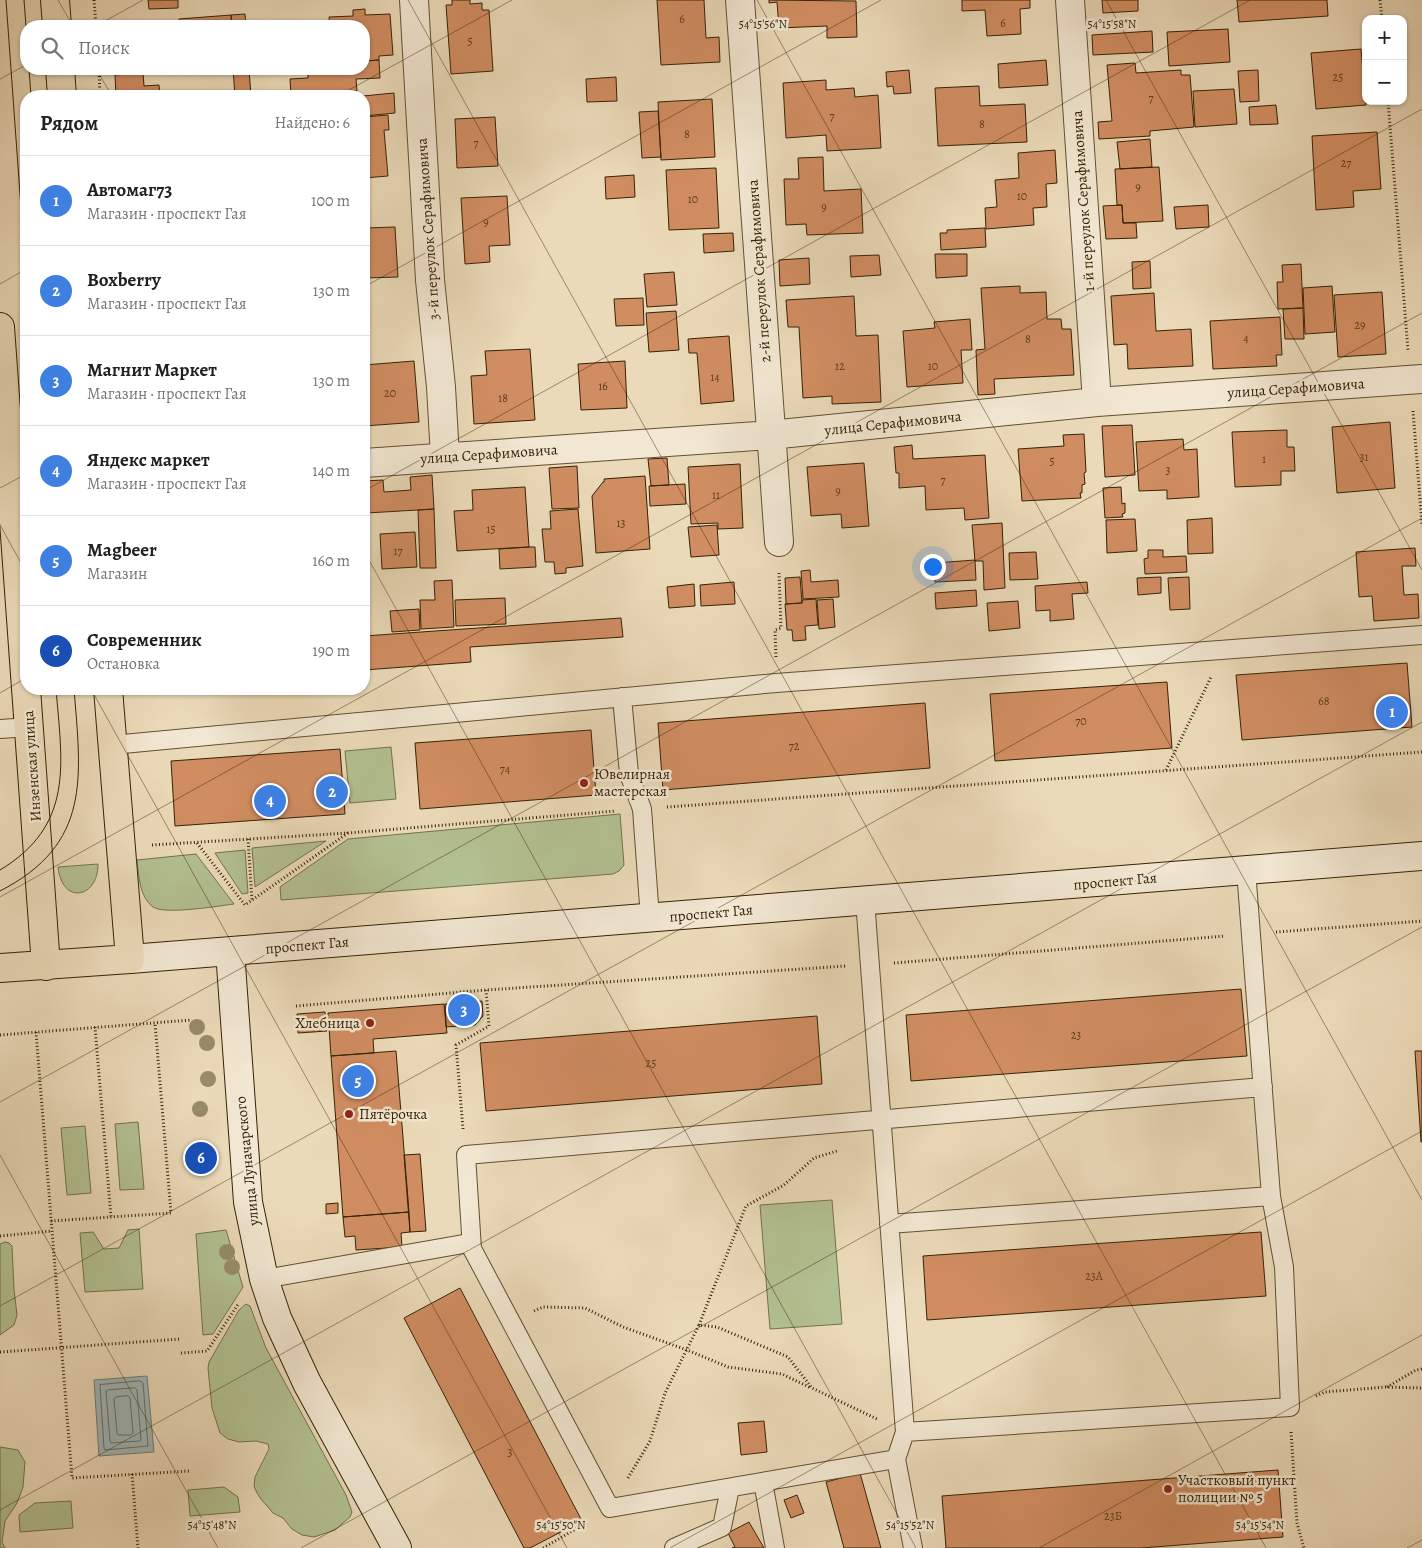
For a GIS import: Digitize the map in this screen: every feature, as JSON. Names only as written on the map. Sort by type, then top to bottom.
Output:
[{"type":"main road","points":[[55,0],[57,20]]},
{"type":"main road","points":[[60,75],[62,90]]},
{"type":"main road","name":"Инзенская улица","points":[[0,327],[6,489],[20,634]]},
{"type":"main road","name":"Инзенская улица","points":[[26,695],[46,966]]},
{"type":"main road","points":[[108,695],[130,959]]},
{"type":"main road","name":"проспект Гая","points":[[0,968],[130,959]]},
{"type":"street","name":"3-й переулок Серафимовича","points":[[414,0],[430,280],[441,387],[445,457]]},
{"type":"street","name":"2-й переулок Серафимовича","points":[[740,0],[778,542]]},
{"type":"street","name":"1-й переулок Серафимовича","points":[[1070,0],[1097,402]]},
{"type":"street","name":"улица Серафимовича","points":[[370,462],[770,435],[1097,402],[1416,379]]},
{"type":"street","name":"проспект Гая","points":[[130,959],[1422,856]]},
{"type":"street","name":"улица Луначарского","points":[[230,951],[248,1202],[264,1279],[277,1318],[307,1383],[398,1548]]},
{"type":"lane","points":[[112,745],[776,683],[1422,635]]},
{"type":"lane","points":[[622,698],[628,774],[642,808],[650,918]]},
{"type":"lane","points":[[0,729],[29,727]]},
{"type":"lane","points":[[905,1432],[1290,1407],[1284,1267],[1271,1196],[1246,870]]},
{"type":"lane","points":[[865,900],[905,1432],[896,1459],[913,1548]]},
{"type":"lane","points":[[472,1249],[466,1155],[1263,1087]]},
{"type":"lane","points":[[889,1224],[1271,1196]]},
{"type":"lane","points":[[264,1279],[468,1243],[610,1508],[896,1459]]},
{"type":"lane","points":[[763,1482],[775,1548]]},
{"type":"lane","points":[[674,1548],[722,1528],[730,1488]]},
{"type":"path","points":[[94,0],[96,20]]},
{"type":"path","points":[[1380,0],[1382,15]]},
{"type":"path","points":[[99,75],[100,90]]},
{"type":"path","points":[[1388,105],[1416,379],[1422,526]]},
{"type":"path","points":[[776,683],[775,630],[781,628],[778,542]]},
{"type":"path","points":[[1165,770],[1224,650]]},
{"type":"path","points":[[152,846],[348,833],[642,808],[1422,752]]},
{"type":"path","points":[[196,842],[245,905],[348,833]]},
{"type":"path","points":[[248,839],[252,900]]},
{"type":"path","points":[[466,1155],[456,1045],[488,1026],[486,990]]},
{"type":"path","points":[[0,1034],[191,1020]]},
{"type":"path","points":[[51,1221],[171,1212],[155,1023]]},
{"type":"path","points":[[94,1027],[111,1217]]},
{"type":"path","points":[[36,1032],[72,1478],[190,1470]]},
{"type":"path","points":[[543,1548],[610,1508],[650,1441],[665,1393],[698,1326],[746,1206],[784,1185],[814,1158],[882,1138]]},
{"type":"path","points":[[0,1236],[52,1231]]},
{"type":"path","points":[[181,1353],[207,1351],[244,1295],[264,1279]]},
{"type":"path","points":[[511,1323],[543,1306],[585,1308],[622,1327],[728,1367],[782,1374],[905,1432]]},
{"type":"path","points":[[698,1326],[717,1327],[788,1357],[812,1388]]},
{"type":"path","points":[[0,1352],[180,1339]]},
{"type":"path","points":[[1386,1387],[1416,1370],[1422,1369]]},
{"type":"path","points":[[1304,1548],[1296,1523],[1290,1407],[1325,1392],[1386,1387],[1422,1388]]},
{"type":"path","points":[[132,1474],[138,1548]]},
{"type":"green space","points":[[391,747],[396,799],[350,803],[345,751]]},
{"type":"green space","points":[[620,814],[624,865],[613,874],[281,900],[280,887],[348,839]]},
{"type":"green space","points":[[326,841],[255,887],[252,848]]},
{"type":"green space","points":[[245,850],[248,893],[242,894],[215,853]]},
{"type":"green space","points":[[196,854],[234,904],[180,910],[153,907],[142,892],[137,860]]},
{"type":"green space","points":[[98,864],[92,885],[80,893],[72,892],[66,887],[61,879],[58,867]]},
{"type":"green space","points":[[138,1122],[144,1189],[120,1190],[115,1124]]},
{"type":"green space","points":[[85,1126],[91,1193],[67,1195],[61,1128]]},
{"type":"green space","points":[[832,1200],[842,1324],[770,1329],[760,1205]]},
{"type":"green space","points":[[139,1229],[143,1289],[85,1292],[80,1233],[93,1232],[104,1249],[119,1248],[128,1230]]},
{"type":"green space","points":[[226,1230],[243,1287],[213,1334],[203,1335],[196,1234]]},
{"type":"green space","points":[[5,1242],[12,1246],[17,1315],[14,1325],[0,1335],[0,1244]]},
{"type":"green space","points":[[246,1304],[250,1306],[266,1348],[346,1495],[352,1512],[350,1517],[335,1530],[314,1537],[302,1535],[292,1529],[283,1518],[273,1513],[261,1499],[254,1486],[255,1477],[269,1449],[268,1444],[256,1441],[239,1442],[228,1439],[220,1433],[212,1408],[209,1362],[239,1310]]},
{"type":"green space","points":[[0,1447],[18,1450],[25,1462],[23,1487],[17,1503],[5,1521],[2,1542],[5,1548],[0,1548]]},
{"type":"green space","points":[[224,1487],[238,1497],[240,1512],[190,1516],[188,1490]]},
{"type":"green space","points":[[71,1501],[73,1528],[20,1532],[19,1515],[35,1503]]},
{"type":"water","points":[[147,1376],[154,1452],[99,1456],[94,1380]]},
{"type":"building","points":[[148,0],[178,0],[178,8],[149,9]]},
{"type":"building","points":[[452,0],[470,0],[470,4],[482,3],[482,10],[489,10],[493,71],[451,74],[446,5],[452,5]]},
{"type":"building","points":[[657,0],[704,0],[706,38],[719,37],[720,62],[661,65]]},
{"type":"building","points":[[769,0],[856,1],[857,37],[827,38],[827,26],[779,28],[777,2],[769,3]]},
{"type":"building","points":[[962,0],[1030,0],[1030,8],[1020,9],[1021,34],[987,36],[985,10],[962,11]]},
{"type":"building","points":[[1102,0],[1138,0],[1138,11],[1103,13]]},
{"type":"building","points":[[1237,0],[1327,0],[1328,16],[1239,22]]},
{"type":"building","points":[[365,9],[365,15],[390,14],[393,55],[379,56],[379,60],[370,61],[370,20],[329,20],[329,17],[353,16],[353,10]]},
{"type":"building","points":[[245,14],[246,20],[231,20],[231,15]]},
{"type":"building","points":[[231,15],[231,20],[179,20]]},
{"type":"building","points":[[1228,29],[1230,62],[1169,66],[1167,32]]},
{"type":"building","points":[[1152,31],[1153,52],[1093,55],[1092,35]]},
{"type":"building","points":[[1361,49],[1362,105],[1366,105],[1316,109],[1311,53]]},
{"type":"building","points":[[379,60],[380,78],[356,79],[357,90],[291,90],[290,79],[308,78],[308,75],[370,75],[370,61]]},
{"type":"building","points":[[1046,60],[1048,85],[999,88],[998,64]]},
{"type":"building","points":[[1135,63],[1136,73],[1181,70],[1181,75],[1190,75],[1194,127],[1150,131],[1150,136],[1099,139],[1098,122],[1112,121],[1107,65]]},
{"type":"building","points":[[909,70],[911,93],[894,94],[893,86],[887,87],[886,72]]},
{"type":"building","points":[[1258,70],[1259,101],[1240,102],[1238,71]]},
{"type":"building","points":[[115,75],[143,75],[144,86],[159,85],[159,90],[116,90]]},
{"type":"building","points":[[233,75],[249,75],[251,90],[235,90]]},
{"type":"building","points":[[616,77],[617,101],[587,102],[586,79]]},
{"type":"building","points":[[826,80],[826,90],[854,88],[855,97],[878,95],[881,148],[827,151],[826,135],[786,138],[783,83]]},
{"type":"building","points":[[979,86],[980,106],[1025,104],[1027,142],[938,146],[935,88]]},
{"type":"building","points":[[1234,89],[1237,124],[1195,127],[1193,91]]},
{"type":"building","points":[[394,93],[395,113],[370,115],[370,95]]},
{"type":"building","points":[[712,99],[715,157],[661,160],[658,102]]},
{"type":"building","points":[[1276,105],[1278,124],[1250,125],[1249,107]]},
{"type":"building","points":[[658,111],[661,157],[642,158],[639,112]]},
{"type":"building","points":[[388,115],[389,130],[384,130],[388,176],[370,178],[370,116]]},
{"type":"building","points":[[495,117],[498,166],[457,168],[455,119]]},
{"type":"building","points":[[1377,132],[1381,189],[1353,191],[1354,207],[1316,210],[1312,136]]},
{"type":"building","points":[[1150,139],[1152,167],[1120,169],[1117,142]]},
{"type":"building","points":[[1055,150],[1057,183],[1046,184],[1047,207],[1033,208],[1034,225],[986,229],[985,208],[997,207],[995,180],[1019,178],[1018,153]]},
{"type":"building","points":[[823,157],[824,191],[861,189],[863,233],[807,235],[806,224],[786,225],[784,179],[799,179],[798,158]]},
{"type":"building","points":[[1159,167],[1163,221],[1123,223],[1122,205],[1117,205],[1115,169]]},
{"type":"building","points":[[716,168],[719,228],[669,230],[666,170]]},
{"type":"building","points":[[634,175],[635,197],[606,199],[605,177]]},
{"type":"building","points":[[507,196],[510,245],[489,246],[490,262],[465,264],[461,198]]},
{"type":"building","points":[[1122,205],[1123,223],[1136,223],[1137,238],[1106,239],[1103,206]]},
{"type":"building","points":[[1208,205],[1209,227],[1176,229],[1174,207]]},
{"type":"building","points":[[395,227],[398,277],[370,278],[370,228]]},
{"type":"building","points":[[985,228],[986,247],[941,250],[940,233],[947,233],[947,230]]},
{"type":"building","points":[[733,233],[734,251],[704,253],[703,234]]},
{"type":"building","points":[[935,254],[967,254],[967,276],[936,278]]},
{"type":"building","points":[[879,255],[881,275],[851,277],[850,256]]},
{"type":"building","points":[[809,258],[810,284],[780,286],[779,260]]},
{"type":"building","points":[[1150,261],[1151,288],[1133,289],[1132,262]]},
{"type":"building","points":[[1301,264],[1303,308],[1278,309],[1277,282],[1283,282],[1282,265]]},
{"type":"building","points":[[674,272],[677,305],[647,307],[644,274]]},
{"type":"building","points":[[1020,286],[1020,293],[1046,292],[1047,319],[1061,319],[1062,329],[1071,329],[1074,375],[994,379],[995,394],[978,395],[976,350],[985,349],[981,288]]},
{"type":"building","points":[[1332,286],[1335,332],[1305,334],[1303,288]]},
{"type":"building","points":[[1382,292],[1386,354],[1338,357],[1334,295]]},
{"type":"building","points":[[1154,293],[1156,331],[1191,329],[1193,366],[1128,369],[1127,344],[1114,345],[1111,296]]},
{"type":"building","points":[[854,296],[856,336],[878,335],[881,402],[832,404],[832,396],[803,398],[799,327],[788,327],[786,300]]},
{"type":"building","points":[[643,298],[644,325],[616,326],[614,299]]},
{"type":"building","points":[[1303,308],[1304,339],[1285,339],[1283,309]]},
{"type":"building","points":[[676,311],[679,350],[649,352],[646,313]]},
{"type":"building","points":[[1280,317],[1282,355],[1276,355],[1277,366],[1213,369],[1210,321]]},
{"type":"building","points":[[970,319],[972,350],[961,350],[963,383],[907,387],[903,331],[935,328],[934,322]]},
{"type":"building","points":[[729,336],[734,401],[701,404],[697,353],[689,353],[688,339]]},
{"type":"building","points":[[530,349],[535,420],[474,424],[471,376],[487,375],[485,351]]},
{"type":"building","points":[[414,361],[419,422],[370,426],[370,365]]},
{"type":"building","points":[[625,361],[627,408],[581,410],[578,364]]},
{"type":"building","points":[[1390,422],[1395,488],[1337,493],[1332,427]]},
{"type":"building","points":[[1132,425],[1135,475],[1105,477],[1102,426]]},
{"type":"building","points":[[1287,430],[1287,447],[1294,447],[1295,471],[1281,471],[1281,485],[1235,487],[1232,432]]},
{"type":"building","points":[[1084,434],[1086,472],[1084,473],[1085,484],[1082,485],[1082,493],[1080,493],[1081,498],[1022,501],[1018,449],[1064,446],[1063,435]]},
{"type":"building","points":[[1183,439],[1184,450],[1197,449],[1199,497],[1167,499],[1167,490],[1139,491],[1136,442]]},
{"type":"building","points":[[912,445],[913,459],[985,455],[989,518],[965,520],[964,508],[926,510],[925,486],[899,488],[899,473],[896,473],[894,447]]},
{"type":"building","points":[[667,458],[669,485],[651,486],[648,459]]},
{"type":"building","points":[[864,463],[869,526],[842,528],[841,514],[811,516],[807,467]]},
{"type":"building","points":[[740,464],[743,528],[718,529],[718,523],[691,524],[688,467]]},
{"type":"building","points":[[577,466],[579,508],[552,509],[549,468]]},
{"type":"building","points":[[432,475],[434,509],[370,513],[370,481],[383,480],[384,492],[411,490],[410,477]]},
{"type":"building","points":[[645,476],[650,549],[596,553],[592,496],[604,482],[604,479]]},
{"type":"building","points":[[685,484],[686,504],[650,506],[649,486]]},
{"type":"building","points":[[525,487],[529,547],[457,551],[454,511],[473,510],[472,490]]},
{"type":"building","points":[[1121,487],[1122,504],[1125,503],[1123,517],[1105,518],[1103,488]]},
{"type":"building","points":[[434,509],[436,568],[420,568],[418,510]]},
{"type":"building","points":[[578,509],[583,566],[566,568],[566,573],[555,574],[554,562],[545,562],[542,529],[551,529],[550,511]]},
{"type":"building","points":[[1212,518],[1213,553],[1188,554],[1187,520]]},
{"type":"building","points":[[1135,519],[1137,551],[1107,553],[1106,520]]},
{"type":"building","points":[[1002,523],[1005,588],[984,590],[983,561],[975,561],[972,525]]},
{"type":"building","points":[[717,525],[719,555],[691,557],[688,527]]},
{"type":"building","points":[[415,532],[417,567],[382,569],[380,534]]},
{"type":"building","points":[[535,547],[536,567],[500,569],[499,549]]},
{"type":"building","points":[[1415,548],[1416,566],[1402,566],[1404,595],[1418,594],[1419,618],[1374,621],[1372,596],[1359,597],[1356,552]]},
{"type":"building","points":[[1148,550],[1163,550],[1163,557],[1186,556],[1187,572],[1145,574],[1144,559],[1148,558]]},
{"type":"building","points":[[1036,552],[1038,579],[1010,580],[1009,553]]},
{"type":"building","points":[[975,560],[976,580],[935,582],[934,563]]},
{"type":"building","points":[[810,570],[811,582],[838,580],[839,597],[803,599],[801,571]]},
{"type":"building","points":[[800,577],[802,603],[786,604],[785,578]]},
{"type":"building","points":[[1161,577],[1161,593],[1138,595],[1137,578]]},
{"type":"building","points":[[1189,577],[1190,609],[1170,610],[1168,578]]},
{"type":"building","points":[[452,580],[454,627],[421,629],[420,600],[435,600],[434,581]]},
{"type":"building","points":[[734,582],[735,604],[701,606],[700,585]]},
{"type":"building","points":[[1087,582],[1088,593],[1072,594],[1074,619],[1050,621],[1050,610],[1036,611],[1035,586]]},
{"type":"building","points":[[694,584],[695,606],[669,608],[667,587]]},
{"type":"building","points":[[976,590],[977,606],[936,609],[935,593]]},
{"type":"building","points":[[505,598],[506,624],[456,626],[455,600]]},
{"type":"building","points":[[816,599],[818,625],[805,626],[806,640],[793,641],[792,630],[787,630],[785,604],[802,603],[802,600]]},
{"type":"building","points":[[833,599],[835,627],[819,629],[817,600]]},
{"type":"building","points":[[1018,601],[1020,628],[989,631],[987,603]]},
{"type":"building","points":[[419,609],[420,630],[392,632],[390,611]]},
{"type":"building","points":[[621,618],[623,637],[470,647],[471,662],[370,670],[370,636]]},
{"type":"building","points":[[1407,663],[1412,727],[1242,740],[1236,675]]},
{"type":"building","points":[[1167,682],[1172,748],[995,761],[990,694]]},
{"type":"building","points":[[925,703],[930,768],[663,790],[658,723]]},
{"type":"building","points":[[591,730],[596,795],[420,809],[415,743]]},
{"type":"building","points":[[340,749],[345,814],[175,826],[171,761]]},
{"type":"building","points":[[1241,989],[1247,1056],[911,1081],[906,1015]]},
{"type":"building","points":[[482,1001],[483,1016],[475,1025],[446,1027],[445,1004]]},
{"type":"building","points":[[444,1004],[447,1033],[373,1039],[374,1053],[331,1056],[328,1013]]},
{"type":"building","points":[[325,1012],[327,1031],[298,1033],[297,1014]]},
{"type":"building","points":[[817,1016],[822,1084],[486,1111],[480,1043]]},
{"type":"building","points":[[396,1051],[409,1212],[343,1217],[331,1056]]},
{"type":"building","points":[[1415,1051],[1422,1051],[1422,1142],[1421,1142]]},
{"type":"building","points":[[420,1154],[426,1231],[410,1232],[404,1155]]},
{"type":"building","points":[[338,1203],[338,1213],[326,1214],[326,1204]]},
{"type":"building","points":[[409,1212],[410,1232],[401,1233],[402,1247],[356,1250],[355,1236],[345,1237],[343,1217]]},
{"type":"building","points":[[1261,1232],[1266,1296],[927,1320],[923,1256]]},
{"type":"building","points":[[460,1288],[582,1521],[530,1548],[524,1548],[404,1318]]},
{"type":"building","points":[[764,1421],[767,1452],[741,1455],[738,1423]]},
{"type":"building","points":[[1278,1470],[1283,1537],[1141,1548],[946,1548],[942,1496]]},
{"type":"building","points":[[860,1473],[881,1548],[844,1548],[826,1482]]},
{"type":"building","points":[[797,1495],[804,1513],[791,1518],[784,1500]]},
{"type":"building","points":[[749,1522],[764,1548],[732,1548],[735,1547],[728,1533]]},
{"type":"tram line","points":[[6,0],[20,194]]},
{"type":"tram line","points":[[24,0],[26,20]]},
{"type":"tram line","points":[[29,75],[31,90]]},
{"type":"tram line","points":[[0,870],[24,852],[41,833],[52,812],[58,790],[61,767],[56,695]]},
{"type":"tram line","points":[[0,891],[30,872],[51,852],[66,830],[74,805],[78,779],[74,695]]},
{"type":"place","name":"Автомаг73","points":[[1392,712]]},
{"type":"place","name":"Ювелирная мастерская","points":[[584,783]]},
{"type":"place","name":"Boxberry","points":[[332,792]]},
{"type":"place","name":"Яндекс маркет","points":[[270,801]]},
{"type":"place","name":"Магнит Маркет","points":[[464,1010]]},
{"type":"place","name":"Хлебница","points":[[370,1023]]},
{"type":"place","name":"Magbeer","points":[[358,1081]]},
{"type":"place","name":"Пятёрочка","points":[[349,1114]]},
{"type":"place","name":"Современник","points":[[201,1158]]},
{"type":"place","name":"Участковый пункт полиции № 5","points":[[1168,1489]]}]
